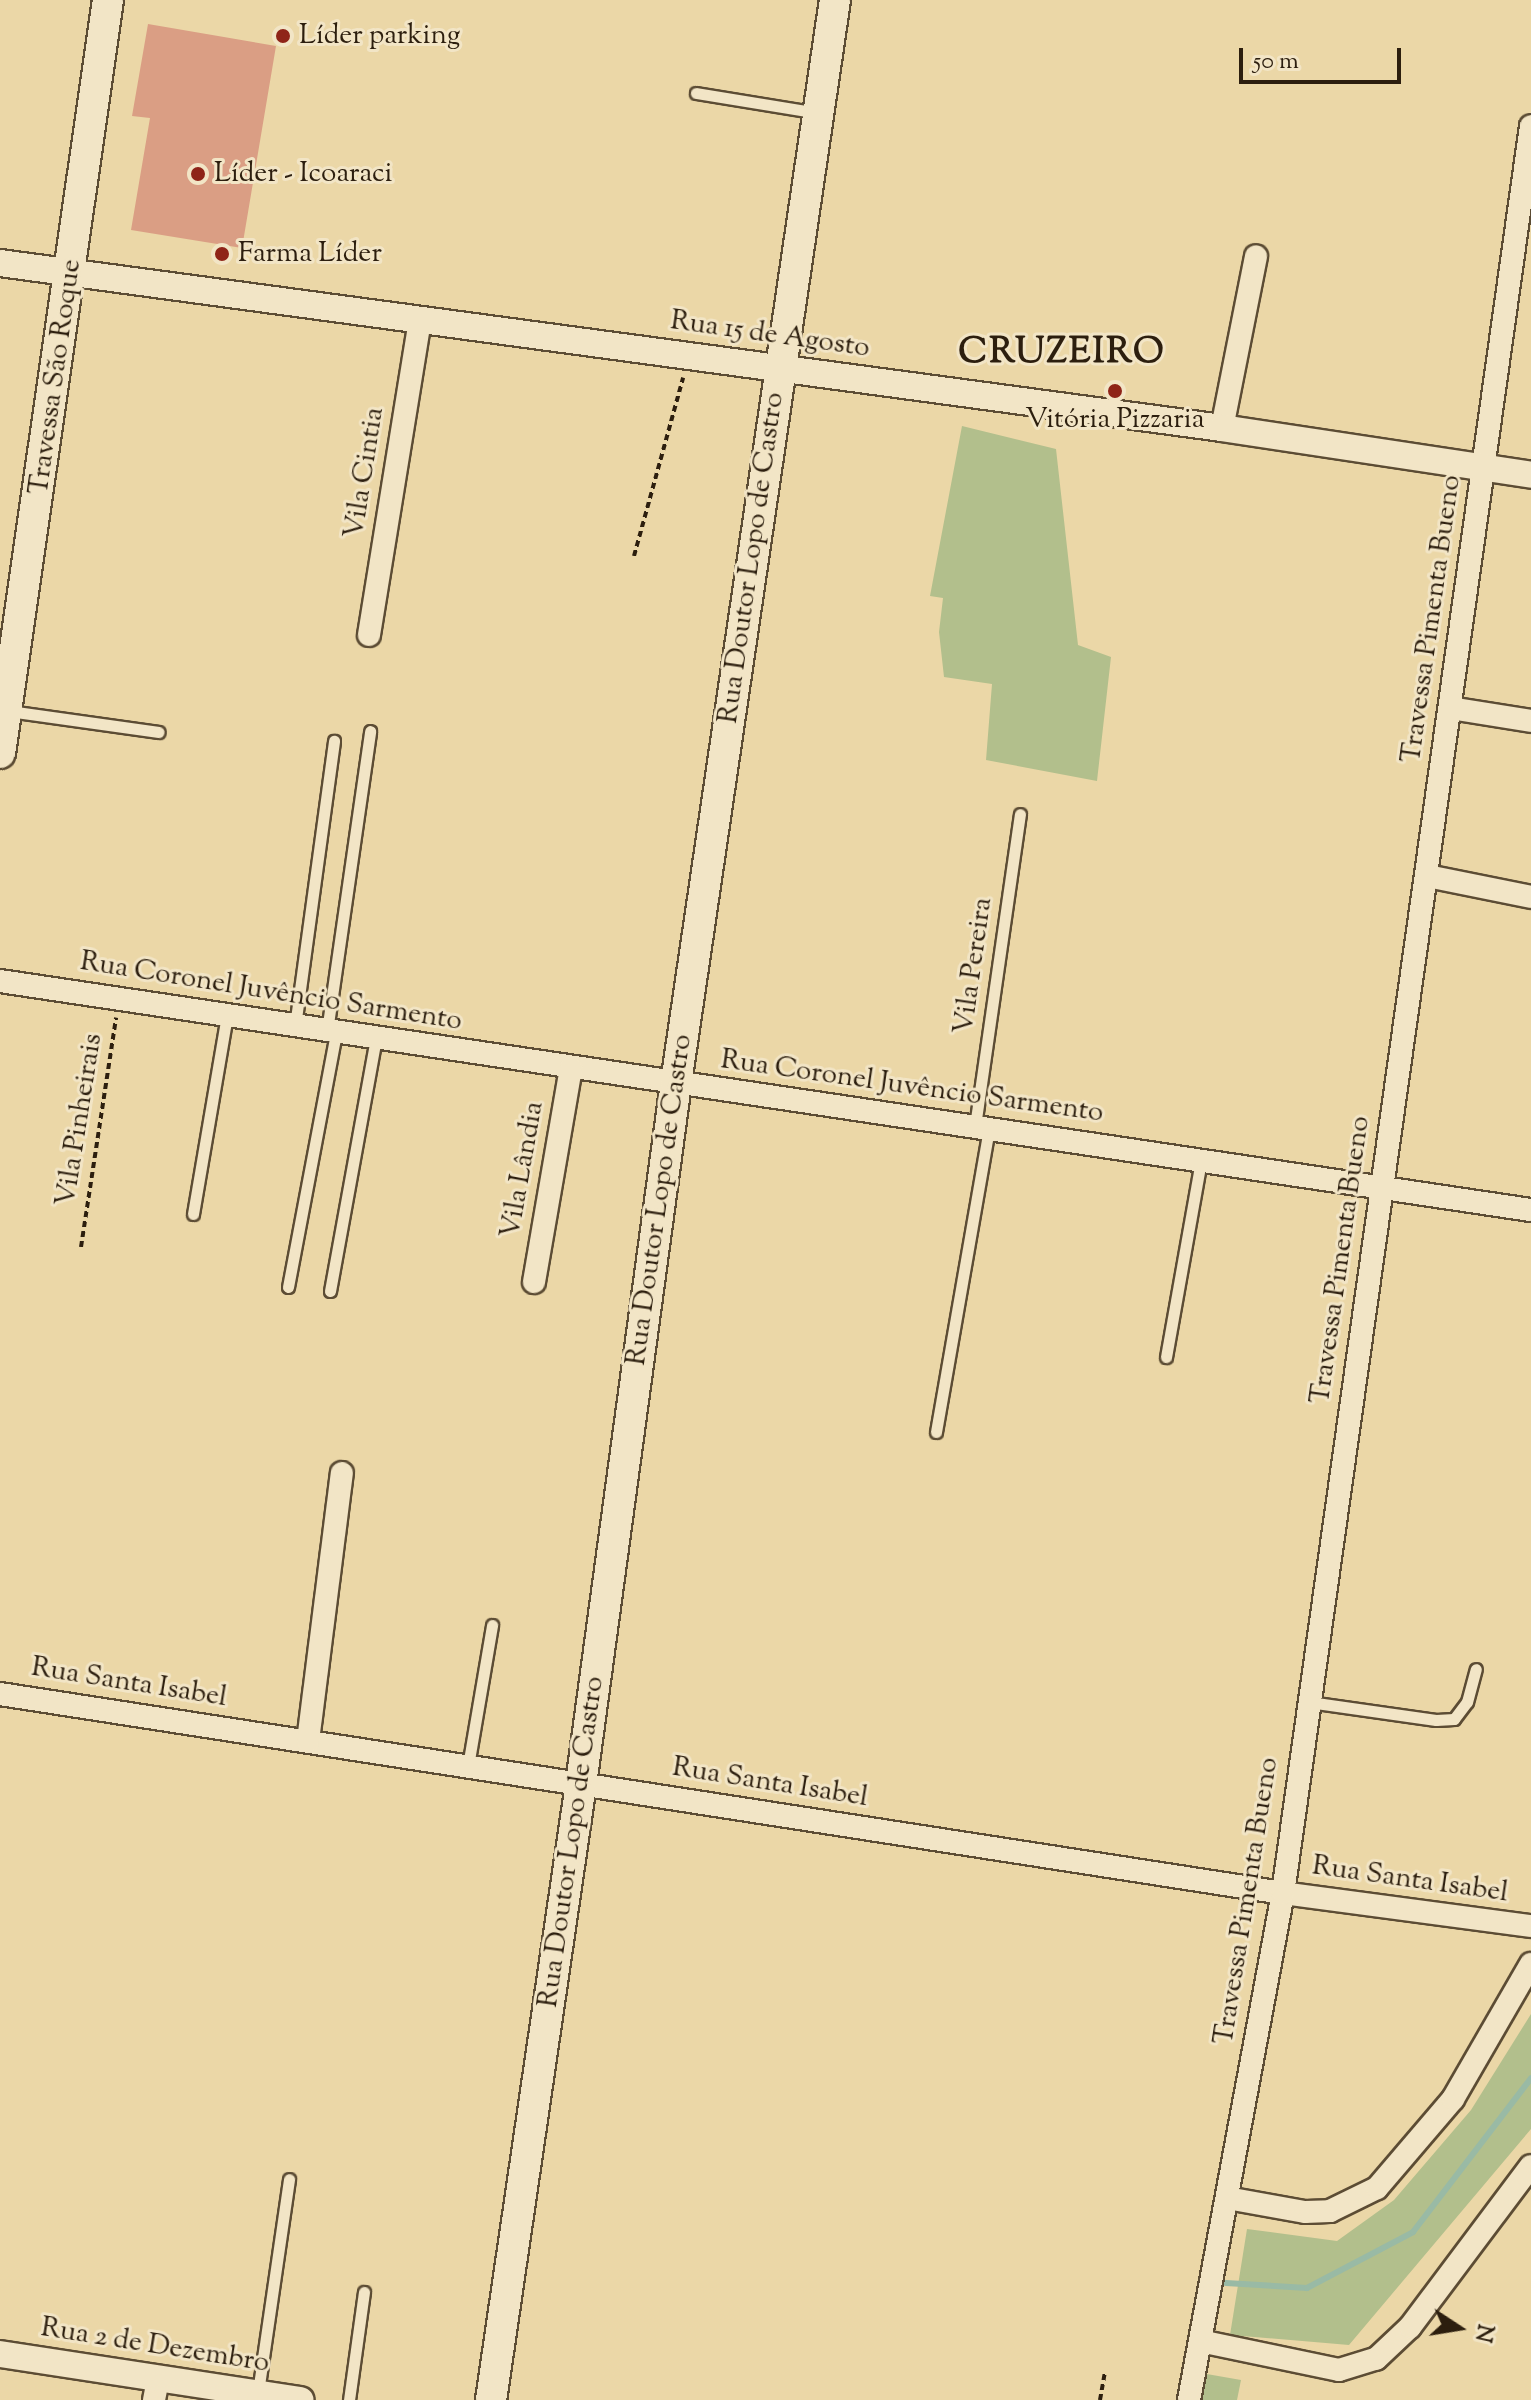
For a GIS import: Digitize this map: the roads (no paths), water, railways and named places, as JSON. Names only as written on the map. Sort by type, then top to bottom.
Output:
[{"type":"main road","name":"Travessa São Roque","points":[[0,753],[108,0]]},
{"type":"main road","name":"Rua Doutor Lopo de Castro","points":[[491,2400],[581,1784],[676,1083],[835,0]]},
{"type":"street","name":"Travessa Pimenta Bueno","points":[[1189,2400],[1283,1893],[1531,126]]},
{"type":"street","points":[[1222,428],[1256,256]]},
{"type":"street","name":"Rua 15 de Agosto","points":[[0,263],[1222,428],[1531,475]]},
{"type":"street","name":"Vila Cintia","points":[[369,635],[420,320]]},
{"type":"street","points":[[1450,708],[1531,721]]},
{"type":"street","points":[[1427,876],[1531,897]]},
{"type":"street","name":"Rua Coronel Juvêncio Sarmento","points":[[0,981],[1531,1210]]},
{"type":"street","name":"Vila Lândia","points":[[534,1282],[571,1068]]},
{"type":"street","points":[[308,1741],[342,1473]]},
{"type":"street","name":"Rua Santa Isabel","points":[[0,1694],[1283,1893],[1531,1926]]},
{"type":"street","points":[[1227,2198],[1305,2212],[1330,2211],[1377,2188],[1453,2099],[1531,1964]]},
{"type":"street","points":[[1200,2341],[1339,2370],[1376,2359],[1410,2327],[1531,2166]]},
{"type":"street","name":"Rua 2 de Dezembro","points":[[0,2354],[156,2390],[301,2400]]},
{"type":"lane","points":[[696,93],[818,113]]},
{"type":"lane","points":[[6,711],[159,732]]},
{"type":"lane","points":[[288,1287],[332,1032],[370,731]]},
{"type":"lane","points":[[294,1026],[334,741]]},
{"type":"lane","name":"Vila Pereira","points":[[936,1432],[982,1127],[1020,814]]},
{"type":"lane","points":[[193,1214],[227,1016]]},
{"type":"lane","points":[[330,1291],[376,1038]]},
{"type":"lane","points":[[1166,1357],[1201,1159]]},
{"type":"lane","points":[[468,1766],[492,1625]]},
{"type":"lane","points":[[1309,1702],[1436,1720],[1454,1719],[1467,1702],[1476,1669]]},
{"type":"lane","points":[[252,2396],[289,2179]]},
{"type":"lane","points":[[349,2400],[364,2292]]},
{"type":"waterway","points":[[1226,2283],[1307,2288],[1413,2232],[1531,2078]]},
{"type":"place","name":"Líder parking","points":[[283,36]]},
{"type":"place","name":"Líder - Icoaraci","points":[[198,174]]},
{"type":"place","name":"Farma Líder","points":[[222,254]]},
{"type":"place","name":"Vitória Pizzaria","points":[[1115,391]]},
{"type":"district","name":"CRUZEIRO","points":[[1062,354]]}]
